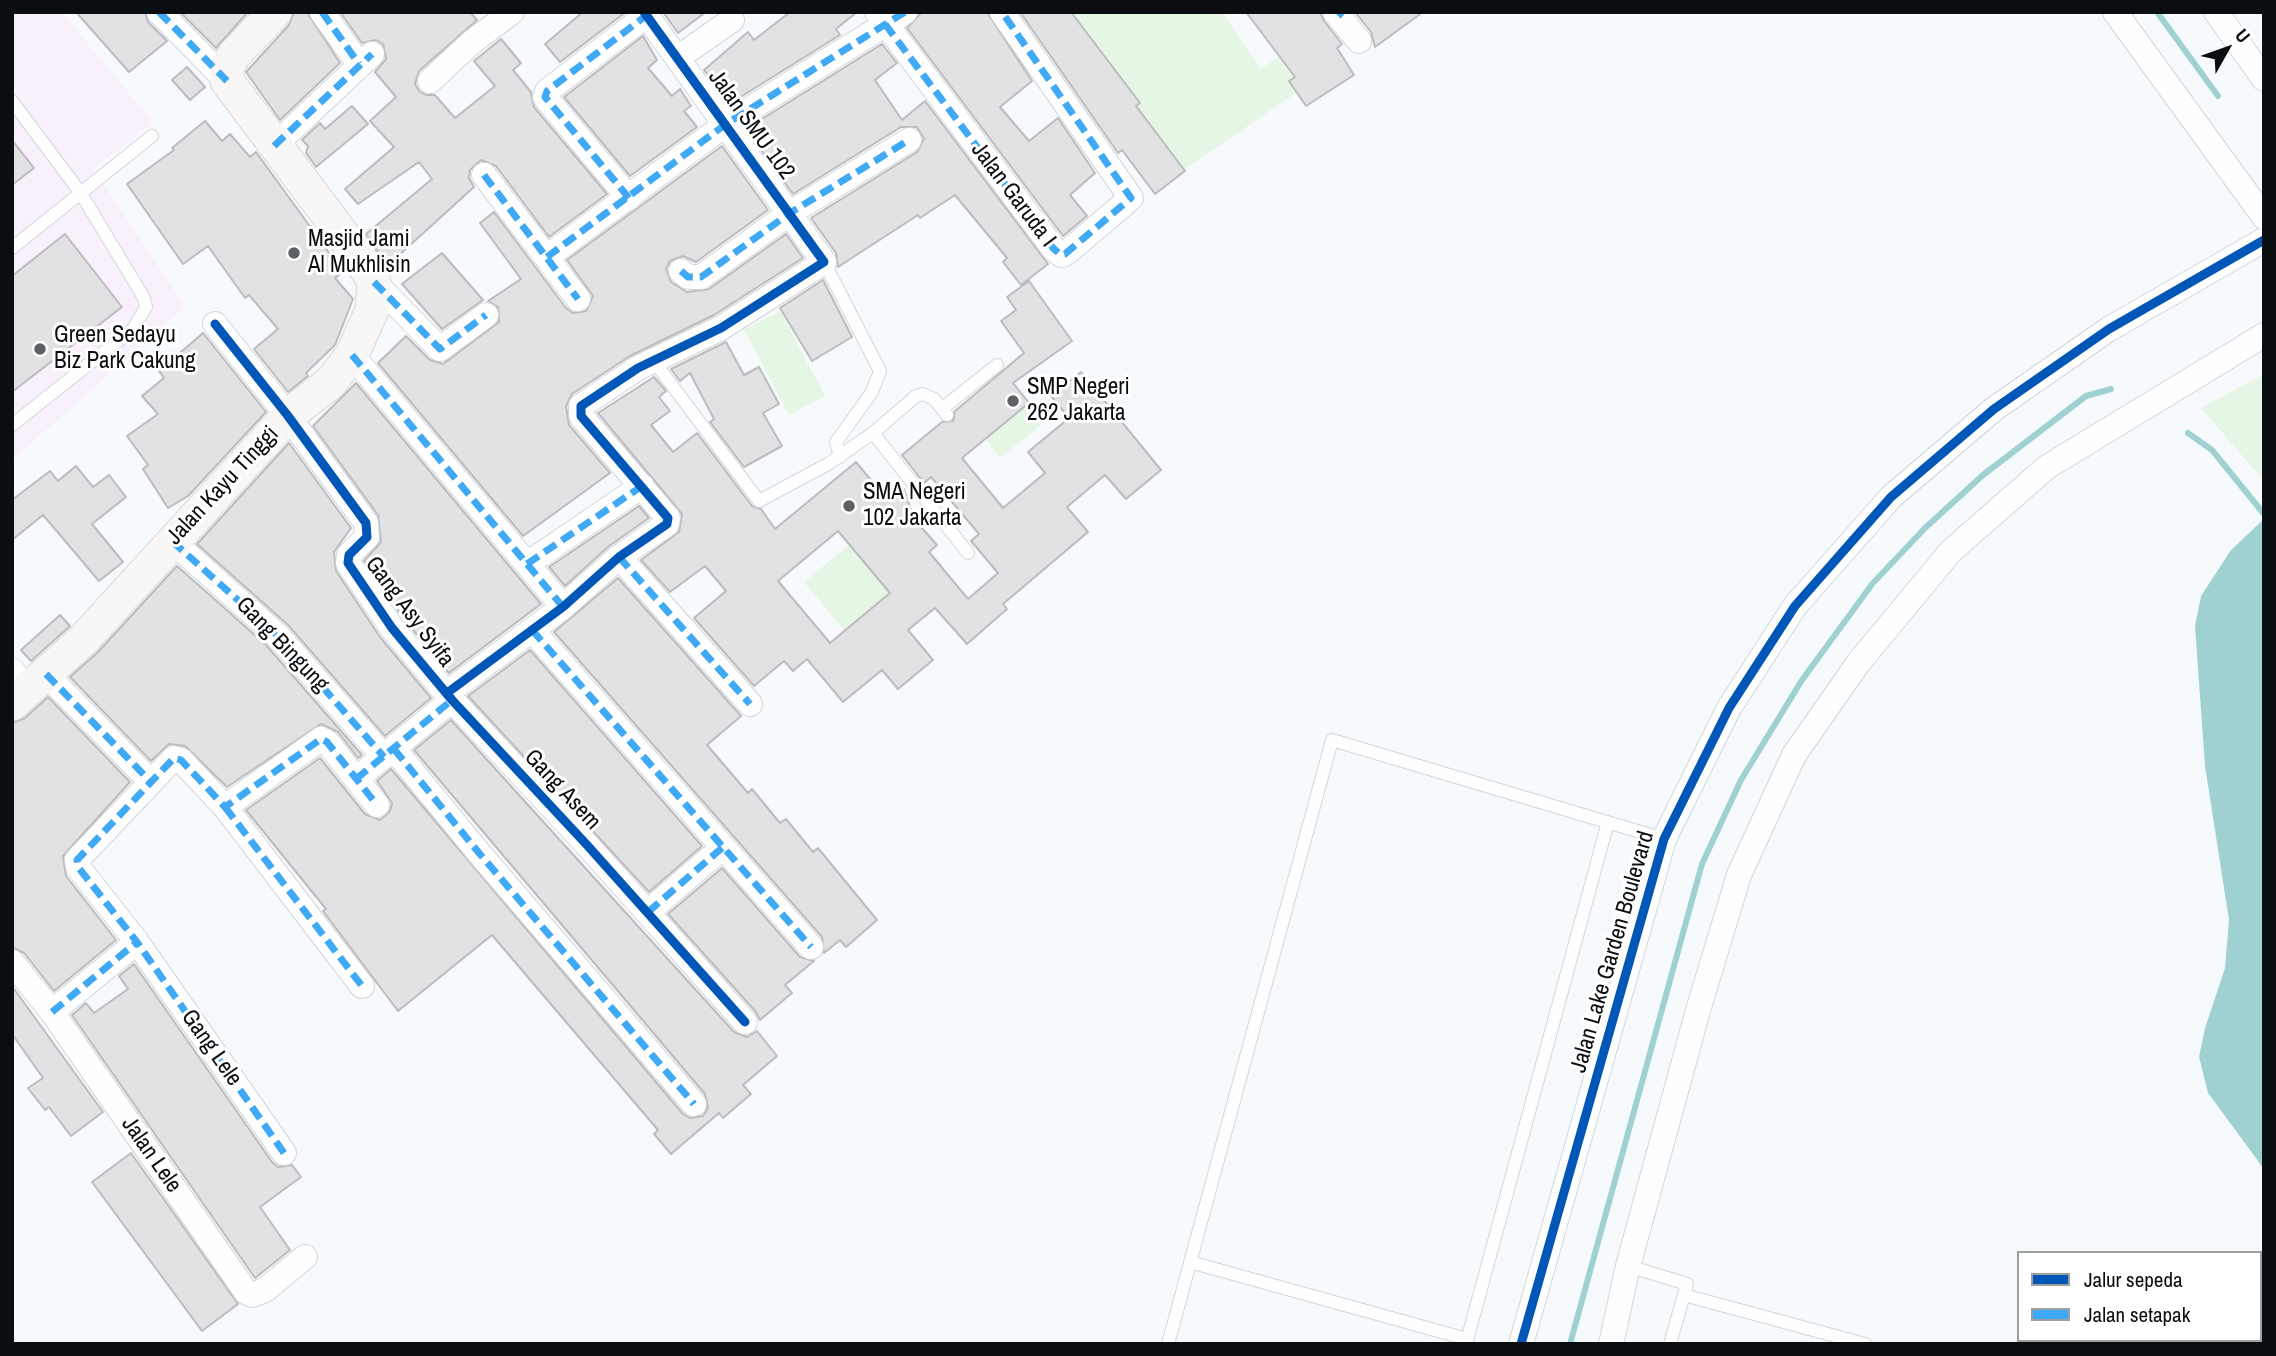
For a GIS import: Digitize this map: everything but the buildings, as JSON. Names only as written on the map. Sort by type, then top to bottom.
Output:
[{"type":"street","points":[[159,12],[227,80],[358,255],[373,282],[440,349],[486,314]]},
{"type":"street","points":[[227,80],[227,67],[234,55],[275,12]]},
{"type":"street","points":[[274,146],[366,59],[322,12]]},
{"type":"street","points":[[430,81],[472,42],[512,12]]},
{"type":"street","name":"Jalan Garuda I","points":[[889,16],[1053,248],[1061,255],[1065,254],[1131,198],[1002,12]]},
{"type":"street","points":[[2115,12],[2264,217]]},
{"type":"street","points":[[2216,12],[2264,79]]},
{"type":"street","points":[[629,198],[545,97],[547,91],[645,13]]},
{"type":"street","name":"Jalan SMU 102","points":[[645,13],[824,262]]},
{"type":"street","points":[[1339,13],[1359,41]]},
{"type":"street","points":[[547,257],[726,124],[889,16]]},
{"type":"street","points":[[679,57],[732,20]]},
{"type":"street","points":[[681,271],[694,279],[701,277],[790,213],[909,141]]},
{"type":"street","points":[[484,175],[578,299]]},
{"type":"street","name":"Jalan Lake Garden Boulevard","points":[[1521,1344],[1664,839],[1729,708],[1795,606],[1891,497],[1994,409],[2088,344],[2264,240]]},
{"type":"street","points":[[356,779],[619,557],[667,524],[667,518],[579,411],[588,401],[653,360],[721,328],[824,262]]},
{"type":"street","name":"Jalan Kayu Tinggi","points":[[24,685],[83,640],[288,416],[331,382],[352,355],[372,310],[373,282]]},
{"type":"street","points":[[215,324],[288,416]]},
{"type":"street","points":[[1611,1344],[1628,1266],[1699,1007],[1739,875],[1794,755],[1858,662],[1951,551],[2047,467],[2264,335]]},
{"type":"street","points":[[352,355],[563,607]]},
{"type":"street","name":"Gang Asy Syifa","points":[[288,416],[368,528],[367,537],[349,555],[350,568],[393,628],[450,697]]},
{"type":"street","points":[[527,564],[642,486]]},
{"type":"street","name":"Gang Bingung","points":[[172,541],[277,635],[389,753],[479,853],[694,1104]]},
{"type":"street","points":[[619,557],[750,704]]},
{"type":"street","points":[[533,631],[811,947]]},
{"type":"street","points":[[24,685],[150,781],[168,762],[177,758],[225,807],[362,986]]},
{"type":"street","name":"Gang Asem","points":[[450,697],[648,912],[745,1022]]},
{"type":"street","points":[[225,807],[321,739],[327,742],[377,805]]},
{"type":"street","name":"Gang Lele","points":[[150,781],[76,860],[78,867],[137,942],[284,1153]]},
{"type":"street","points":[[648,912],[723,847]]},
{"type":"street","points":[[52,1012],[137,942]]},
{"type":"street","name":"Jalan Lele","points":[[12,962],[52,1012],[246,1292],[252,1295],[265,1290],[305,1258]]},
{"type":"lane","points":[[12,101],[80,192],[144,298],[146,307],[132,329],[12,425]]},
{"type":"lane","points":[[12,248],[152,136]]},
{"type":"lane","name":"Jalan SMU 102","points":[[824,262],[880,371],[872,392],[836,442],[840,457]]},
{"type":"lane","points":[[653,360],[761,501],[840,457],[873,433],[910,400],[923,394],[945,412],[997,365]]},
{"type":"lane","points":[[873,433],[968,553]]},
{"type":"lane","points":[[1168,1344],[1332,740],[1664,839]]},
{"type":"lane","points":[[1190,1262],[1467,1341],[1608,822]]},
{"type":"lane","points":[[1628,1266],[1687,1284],[1670,1344]]},
{"type":"lane","points":[[1684,1295],[1865,1344]]},
{"type":"shaded area","points":[[12,12],[61,12],[154,123],[93,169],[185,307],[12,460]]},
{"type":"green space","points":[[1056,12],[1222,12],[1261,69],[1320,28],[1343,61],[1170,179]]},
{"type":"green space","points":[[780,311],[825,396],[789,415],[744,330]]},
{"type":"green space","points":[[2264,374],[2264,481],[2201,408]]},
{"type":"green space","points":[[1023,402],[1041,425],[1000,458],[982,435]]},
{"type":"green space","points":[[855,540],[898,593],[848,635],[804,582]]},
{"type":"water","points":[[2264,519],[2264,1169],[2208,1093],[2199,1057],[2205,1028],[2225,968],[2229,920],[2205,766],[2195,626],[2201,596],[2231,550]]},
{"type":"waterway","points":[[2157,12],[2218,96]]},
{"type":"waterway","points":[[1570,1344],[1702,864],[1741,780],[1802,680],[1873,583],[1925,528],[1983,475],[2086,396],[2111,389]]},
{"type":"waterway","points":[[2188,433],[2212,450],[2264,514]]},
{"type":"marked path","points":[[159,12],[227,81]]},
{"type":"marked path","points":[[322,12],[359,64]]},
{"type":"marked path","points":[[547,257],[726,124],[905,12]]},
{"type":"marked path","points":[[885,24],[1053,248],[1061,255],[1065,254],[1131,198],[1002,12]]},
{"type":"marked path","points":[[1338,16],[1342,12]]},
{"type":"marked path","points":[[629,198],[545,97],[547,91],[647,15]]},
{"type":"marked path","points":[[274,146],[372,54]]},
{"type":"marked path","points":[[681,271],[688,277],[701,277],[790,213],[909,140]]},
{"type":"marked path","points":[[484,175],[578,299]]},
{"type":"marked path","points":[[374,282],[440,349],[486,315]]},
{"type":"marked path","points":[[352,355],[563,607]]},
{"type":"marked path","points":[[527,564],[642,486]]},
{"type":"marked path","points":[[172,541],[277,635],[384,757]]},
{"type":"marked path","points":[[619,557],[750,704]]},
{"type":"marked path","points":[[532,630],[811,947]]},
{"type":"marked path","points":[[46,674],[150,781]]},
{"type":"marked path","points":[[356,779],[452,700]]},
{"type":"marked path","points":[[284,1153],[137,942],[78,867],[77,860],[174,758],[181,760],[225,807],[321,739],[327,742],[377,805]]},
{"type":"marked path","points":[[394,749],[479,853],[694,1104]]},
{"type":"marked path","points":[[225,807],[362,986]]},
{"type":"marked path","points":[[648,912],[723,847]]},
{"type":"marked path","points":[[52,1012],[137,942]]},
{"type":"cycle path","points":[[447,693],[563,607],[619,557],[667,524],[668,518],[581,416],[581,406],[638,368],[721,328],[824,262],[644,12]]},
{"type":"cycle path","points":[[1521,1344],[1664,839],[1729,708],[1795,606],[1891,497],[1994,409],[2109,329],[2264,240]]},
{"type":"cycle path","points":[[215,324],[288,416],[366,523],[367,537],[349,555],[348,563],[392,628],[452,700],[587,845],[745,1022]]},
{"type":"place","name":"Masjid Jami Al Mukhlisin","points":[[294,253]]},
{"type":"place","name":"Green Sedayu Biz Park Cakung","points":[[40,349]]},
{"type":"place","name":"SMP Negeri 262 Jakarta","points":[[1013,401]]},
{"type":"place","name":"SMA Negeri 102 Jakarta","points":[[849,506]]}]
